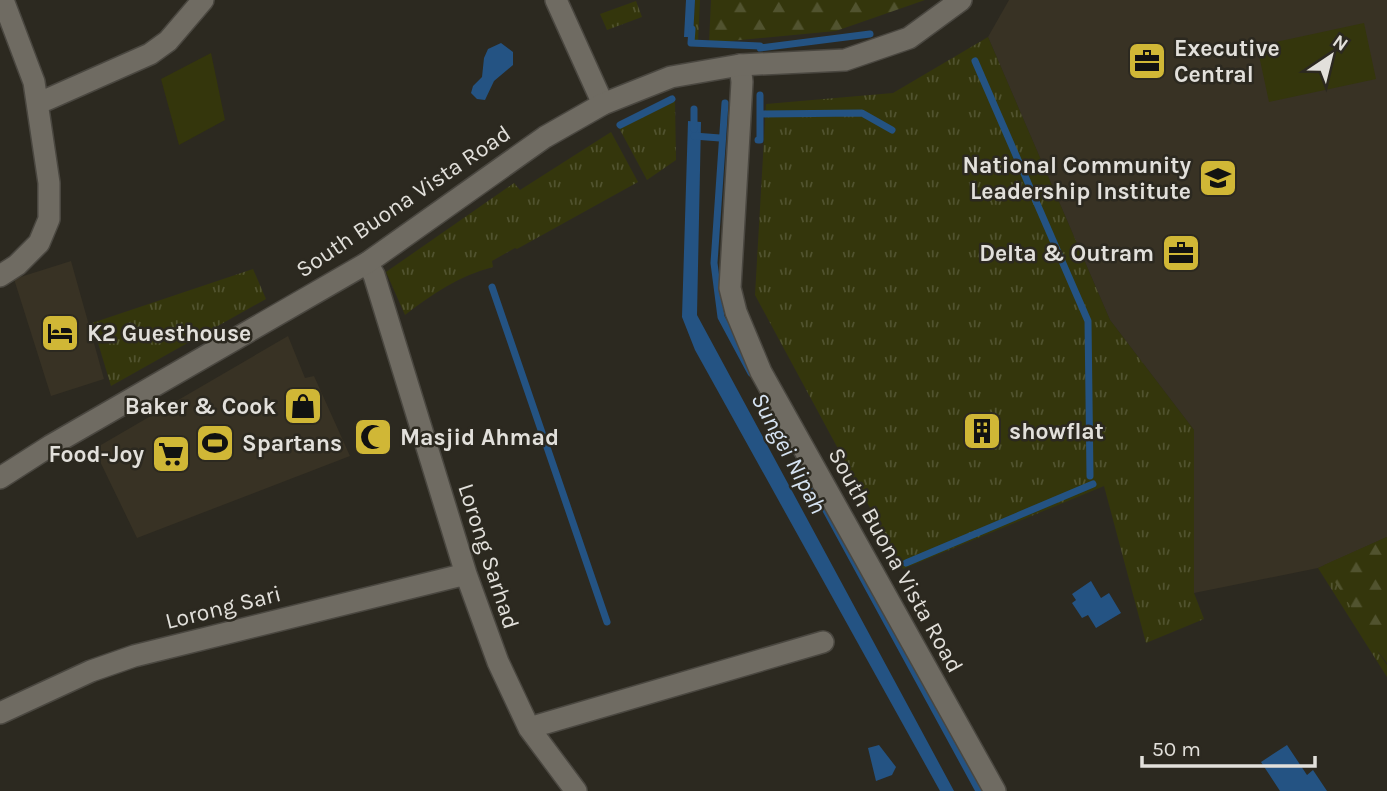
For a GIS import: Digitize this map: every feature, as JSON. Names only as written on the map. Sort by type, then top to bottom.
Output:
[{"type":"street","points":[[0,276],[17,265],[39,243],[49,219],[49,183],[38,102],[27,60],[3,0]]},
{"type":"street","points":[[38,102],[150,54],[168,41],[203,0]]},
{"type":"street","points":[[555,0],[603,104]]},
{"type":"street","name":"South Buona Vista Road","points":[[0,478],[50,446],[370,269],[545,136],[603,104],[671,78],[740,65],[845,60],[909,38],[961,0]]},
{"type":"street","name":"South Buona Vista Road","points":[[740,65],[742,82],[730,288],[736,312],[761,372],[995,791]]},
{"type":"street","name":"Lorong Sarhad","points":[[370,269],[466,574],[498,662],[529,728],[576,791]]},
{"type":"street","name":"Lorong Sari","points":[[0,713],[90,671],[134,656],[466,574]]},
{"type":"street","points":[[529,728],[823,642]]},
{"type":"shaded area","name":"National Community Leadership Institute","points":[[1009,0],[1387,0],[1387,537],[1318,568],[1194,593],[1194,430],[1110,320],[988,37]]},
{"type":"shaded area","points":[[71,261],[104,379],[51,396],[14,279]]},
{"type":"shaded area","points":[[288,336],[305,378],[314,376],[350,456],[137,538],[94,449]]},
{"type":"green space","points":[[695,0],[700,0],[698,42],[695,44],[693,42]]},
{"type":"green space","points":[[711,0],[925,0],[836,31],[709,43]]},
{"type":"green space","points":[[636,1],[642,17],[607,30],[600,14]]},
{"type":"green space","points":[[1364,23],[1376,79],[1269,102],[1257,46]]},
{"type":"green space","points":[[988,37],[1110,320],[1194,430],[1194,593],[1204,619],[1146,643],[1104,486],[903,569],[755,295],[766,104],[893,93]]},
{"type":"green space","points":[[211,53],[225,120],[179,145],[161,79]]},
{"type":"green space","points":[[675,101],[676,160],[647,180],[619,128]]},
{"type":"green space","points":[[611,132],[638,182],[492,261],[493,267],[446,286],[405,315],[386,272],[514,183],[520,190]]},
{"type":"green space","points":[[253,269],[266,299],[111,386],[92,323]]},
{"type":"green space","points":[[1387,537],[1387,663],[1376,649],[1387,665],[1387,677],[1318,568]]},
{"type":"green space","points":[[1387,537],[1387,663],[1324,565]]},
{"type":"water","points":[[686,0],[695,0],[693,37],[684,37]]},
{"type":"water","points":[[501,43],[513,52],[513,65],[494,81],[485,100],[477,99],[471,93],[473,86],[482,77],[484,58],[488,49]]},
{"type":"water","points":[[688,121],[701,122],[697,315],[954,791],[940,791],[695,350],[682,317]]},
{"type":"water","points":[[1091,581],[1101,598],[1109,593],[1121,613],[1096,628],[1088,615],[1082,618],[1072,603],[1076,600],[1072,594]]},
{"type":"water","points":[[879,745],[896,767],[892,775],[876,781],[868,748]]},
{"type":"water","points":[[1287,745],[1307,775],[1313,770],[1327,791],[1280,791],[1261,762]]},
{"type":"waterway","points":[[692,29],[691,43],[760,46]]},
{"type":"waterway","points":[[760,48],[870,34]]},
{"type":"waterway","points":[[975,61],[1088,321],[1090,476]]},
{"type":"waterway","points":[[758,140],[760,95]]},
{"type":"waterway","points":[[620,125],[672,99]]},
{"type":"waterway","points":[[725,103],[714,263],[721,317],[751,373]]},
{"type":"waterway","name":"Sungei Nipah","points":[[694,109],[694,129]]},
{"type":"waterway","points":[[760,114],[862,113],[892,130]]},
{"type":"waterway","points":[[694,136],[720,138]]},
{"type":"waterway","points":[[492,287],[607,622]]},
{"type":"waterway","points":[[804,470],[979,791]]},
{"type":"waterway","points":[[906,563],[1093,484]]},
{"type":"place","name":"Executive Central","points":[[1147,61]]},
{"type":"place","name":"National Community Leadership Institute","points":[[1218,178]]},
{"type":"place","name":"Delta & Outram","points":[[1181,253]]},
{"type":"place","name":"K2 Guesthouse","points":[[60,333]]},
{"type":"place","name":"Baker & Cook","points":[[303,406]]},
{"type":"place","name":"showflat","points":[[982,431]]},
{"type":"place","name":"Masjid Ahmad","points":[[373,437]]},
{"type":"place","name":"Spartans","points":[[215,443]]},
{"type":"place","name":"Food-Joy","points":[[171,454]]}]
